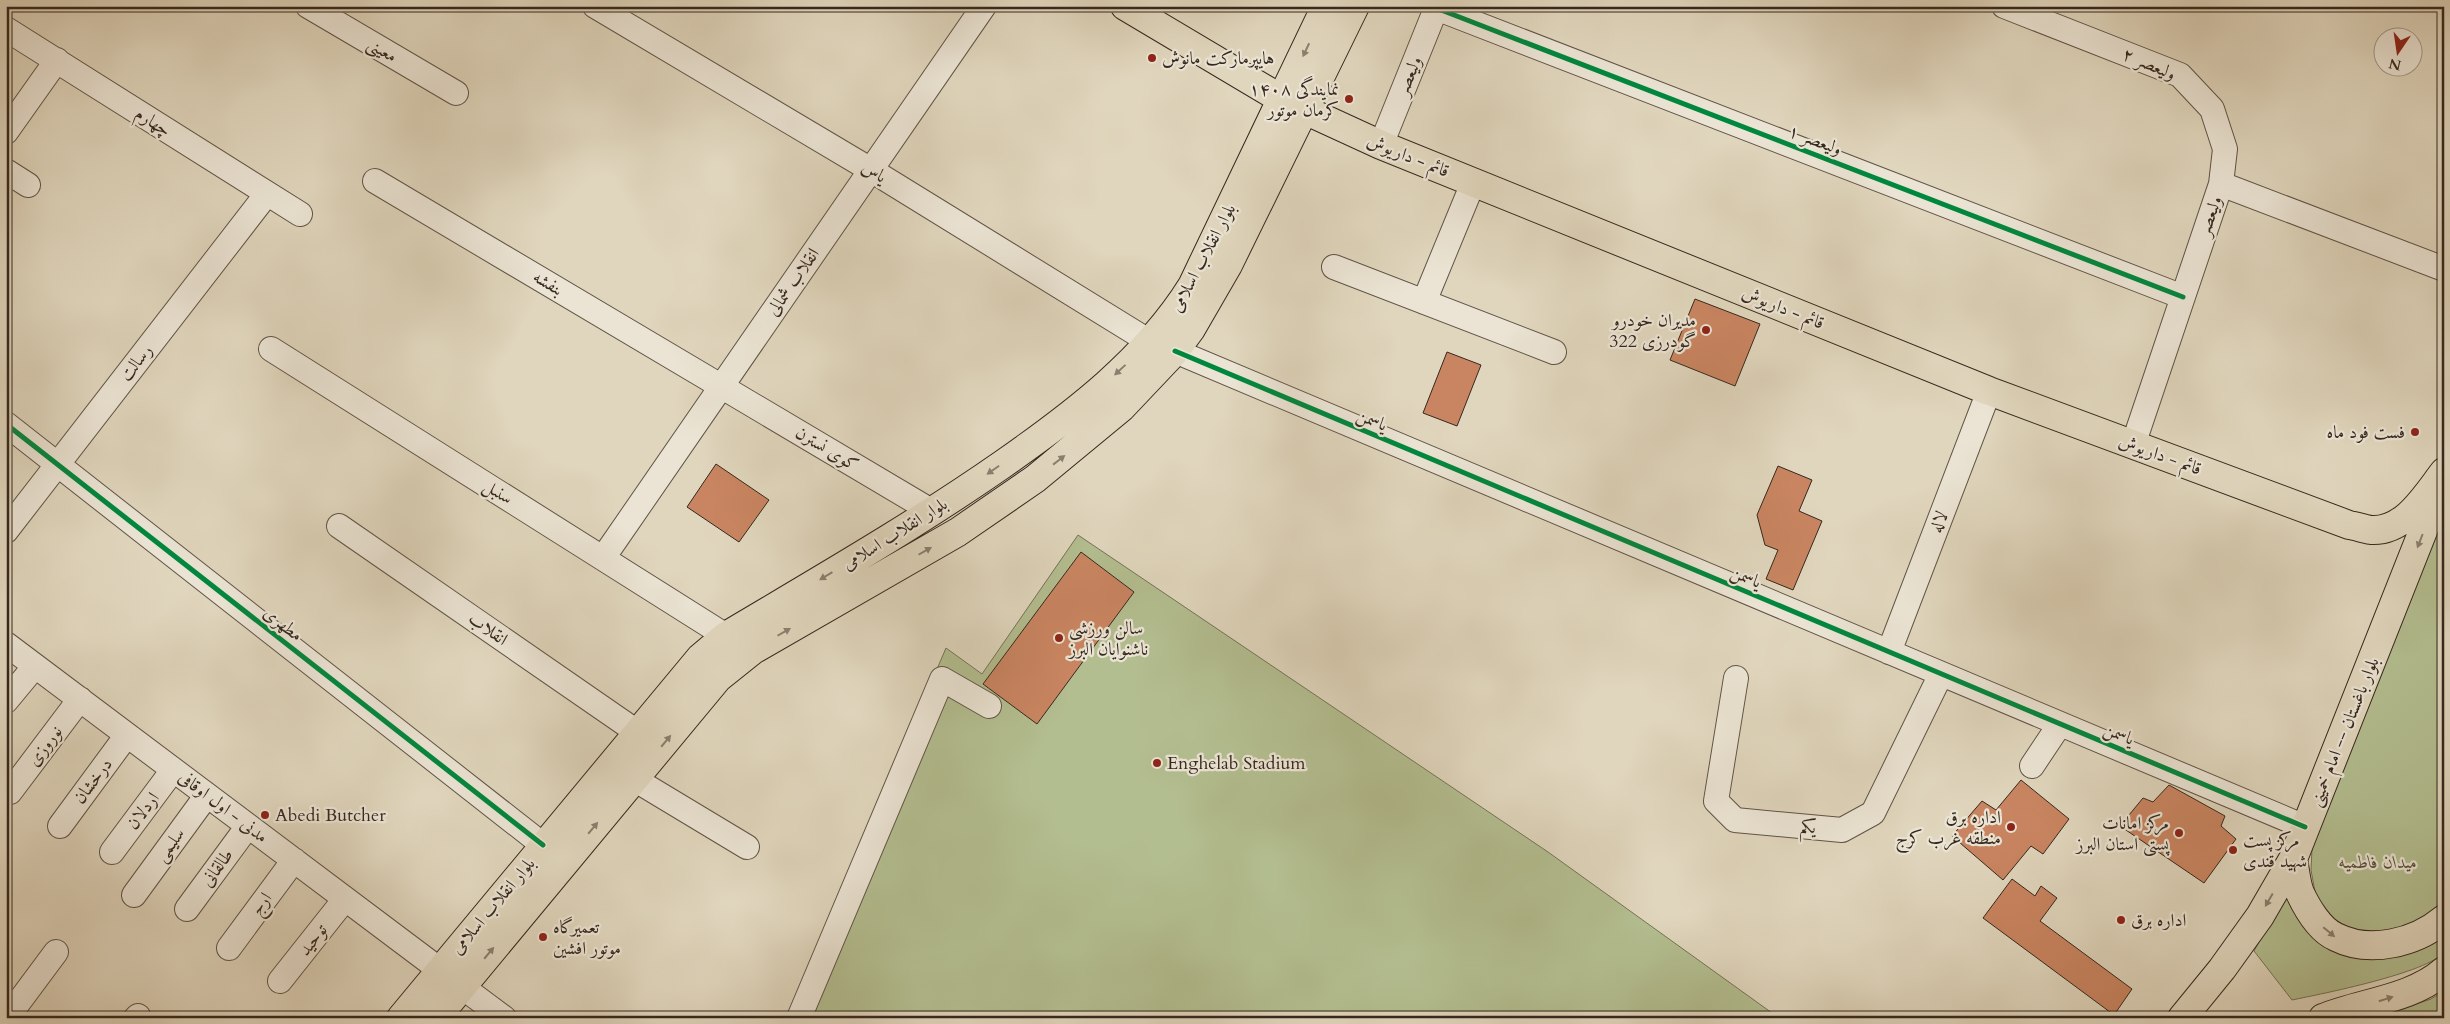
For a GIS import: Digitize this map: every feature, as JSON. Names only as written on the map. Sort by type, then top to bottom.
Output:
[{"type":"main road","name":"قائم - داریوش","points":[[1125,6],[1294,106],[1381,145],[1988,391],[2348,525],[2372,530],[2390,527],[2408,516],[2444,472]]},
{"type":"main road","name":"بلوار انقلاب اسلامی","points":[[436,1018],[718,678],[753,650],[958,532],[1035,479],[1121,408],[1175,352],[1191,329],[1228,264],[1294,106],[1326,6]]},
{"type":"main road","name":"بلوار انقلاب اسلامی","points":[[401,1018],[700,658],[726,636],[933,512],[1041,437],[1092,396],[1150,342],[1176,312],[1192,286],[1294,106],[1355,6]]},
{"type":"main road","points":[[1150,342],[1175,352]]},
{"type":"main road","name":"بلوار باغستان -- امام خمینی","points":[[2182,1018],[2222,969],[2260,916],[2293,859],[2444,479]]},
{"type":"main road","points":[[2293,859],[2299,892],[2318,922],[2334,937],[2358,945],[2387,945],[2412,937],[2444,919]]},
{"type":"main road","points":[[2322,1018],[2349,1007],[2407,993],[2444,971]]},
{"type":"street","name":"معینی","points":[[308,6],[456,93]]},
{"type":"street","name":"یاس","points":[[595,6],[870,170],[1150,342]]},
{"type":"street","name":"انقلاب شمالی","points":[[603,558],[984,6]]},
{"type":"street","name":"ولیعصر","points":[[1381,145],[1437,7]]},
{"type":"street","name":"ولیعصر ۱","points":[[1437,7],[2183,297]]},
{"type":"street","name":"ولیعصر ۲","points":[[2015,8],[2180,75],[2212,109],[2225,148],[2221,184]]},
{"type":"street","name":"چهارم","points":[[6,29],[300,214]]},
{"type":"street","points":[[6,132],[57,60]]},
{"type":"street","points":[[6,170],[28,185]]},
{"type":"street","name":"بنفشه","points":[[375,181],[722,386]]},
{"type":"street","points":[[1424,302],[1473,183]]},
{"type":"street","name":"ولیعصر","points":[[2132,445],[2221,184],[2444,269]]},
{"type":"street","name":"رسالت","points":[[6,531],[266,194]]},
{"type":"street","points":[[1334,267],[1554,352]]},
{"type":"street","name":"سنبل","points":[[271,349],[726,636]]},
{"type":"street","name":"یاسمن","points":[[1175,352],[2306,827]]},
{"type":"street","name":"کوی نسترن","points":[[722,386],[933,512]]},
{"type":"street","name":"لاله","points":[[1889,652],[1988,391]]},
{"type":"street","name":"مطهری","points":[[6,424],[543,845]]},
{"type":"street","name":"انقلاب","points":[[339,526],[637,732]]},
{"type":"street","name":"مدنی - اول اوقافی","points":[[6,644],[440,970]]},
{"type":"street","points":[[6,701],[35,666]]},
{"type":"street","name":"یکم","points":[[1736,678],[1716,801],[1735,820],[1842,830],[1873,814],[1941,674]]},
{"type":"street","points":[[799,1018],[942,679],[989,706]]},
{"type":"street","name":"نوروزی","points":[[10,792],[80,699]]},
{"type":"street","points":[[2032,766],[2060,724]]},
{"type":"street","name":"درخشان","points":[[60,826],[127,735]]},
{"type":"street","name":"اردلان","points":[[112,852],[173,770]]},
{"type":"street","points":[[634,779],[747,847]]},
{"type":"street","name":"سلیمی","points":[[134,895],[207,795]]},
{"type":"street","name":"طالقانی","points":[[187,910],[248,826]]},
{"type":"street","name":"ارج","points":[[229,948],[294,860]]},
{"type":"street","name":"توحید","points":[[280,981],[345,898]]},
{"type":"street","points":[[7,1018],[56,952]]},
{"type":"street","points":[[461,986],[504,1018]]},
{"type":"green space","name":"میدان فاطمیه","points":[[2444,512],[2444,907],[2383,935],[2357,932],[2330,917],[2316,897],[2311,870],[2312,849]]},
{"type":"green space","name":"Enghelab Stadium","points":[[1078,535],[1548,852],[1779,1018],[787,1018],[946,648],[982,674]]},
{"type":"green space","points":[[2288,891],[2326,943],[2444,931],[2444,952],[2434,960],[2418,968],[2397,975],[2349,988],[2292,1000],[2254,951]]},
{"type":"green space","points":[[2444,991],[2444,1018],[2377,1017],[2431,999]]},
{"type":"building","points":[[1695,299],[1760,324],[1735,386],[1670,360]]},
{"type":"building","points":[[1447,352],[1481,365],[1457,426],[1423,413]]},
{"type":"building","points":[[716,464],[769,500],[739,542],[687,507]]},
{"type":"building","points":[[1778,466],[1812,480],[1799,511],[1822,521],[1793,590],[1766,579],[1778,550],[1765,545],[1757,515]]},
{"type":"building","name":"سالن ورزشی ناشنوایان البرز","points":[[1081,552],[1134,592],[1037,724],[983,684]]},
{"type":"building","name":"اداره برق منطقه غرب کرج","points":[[2021,780],[2069,819],[2043,854],[2031,846],[2003,880],[1952,836],[1982,801],[1996,810]]},
{"type":"building","name":"مرکز امانات پستی استان البرز","points":[[2169,785],[2225,816],[2221,826],[2236,839],[2204,883],[2120,826],[2143,798],[2153,802]]},
{"type":"building","points":[[2012,879],[2035,896],[2041,886],[2057,898],[2040,921],[2132,989],[2114,1015],[1983,918]]},
{"type":"cycle path","points":[[1436,8],[2183,297]]},
{"type":"cycle path","points":[[1175,351],[2305,827]]},
{"type":"cycle path","points":[[6,424],[543,845]]},
{"type":"place","name":"هایپرمارکت مانوش","points":[[1152,58]]},
{"type":"place","name":"نمایندگی ۱۴۰۸ کرمان موتور","points":[[1349,99]]},
{"type":"place","name":"مدیران خودرو گودرزی 322","points":[[1706,330]]},
{"type":"place","name":"فست فود ماه","points":[[2415,432]]},
{"type":"place","name":"سالن ورزشی ناشنوایان البرز","points":[[1059,638]]},
{"type":"place","name":"Enghelab Stadium","points":[[1157,763]]},
{"type":"place","name":"Abedi Butcher","points":[[265,815]]},
{"type":"place","name":"اداره برق منطقه غرب کرج","points":[[2011,827]]},
{"type":"place","name":"مرکز امانات پستی استان البرز","points":[[2179,833]]},
{"type":"place","name":"مرکز پست شهید قندی","points":[[2233,850]]},
{"type":"place","name":"اداره برق","points":[[2121,920]]},
{"type":"place","name":"تعمیرگاه موتور افشین","points":[[543,937]]}]
